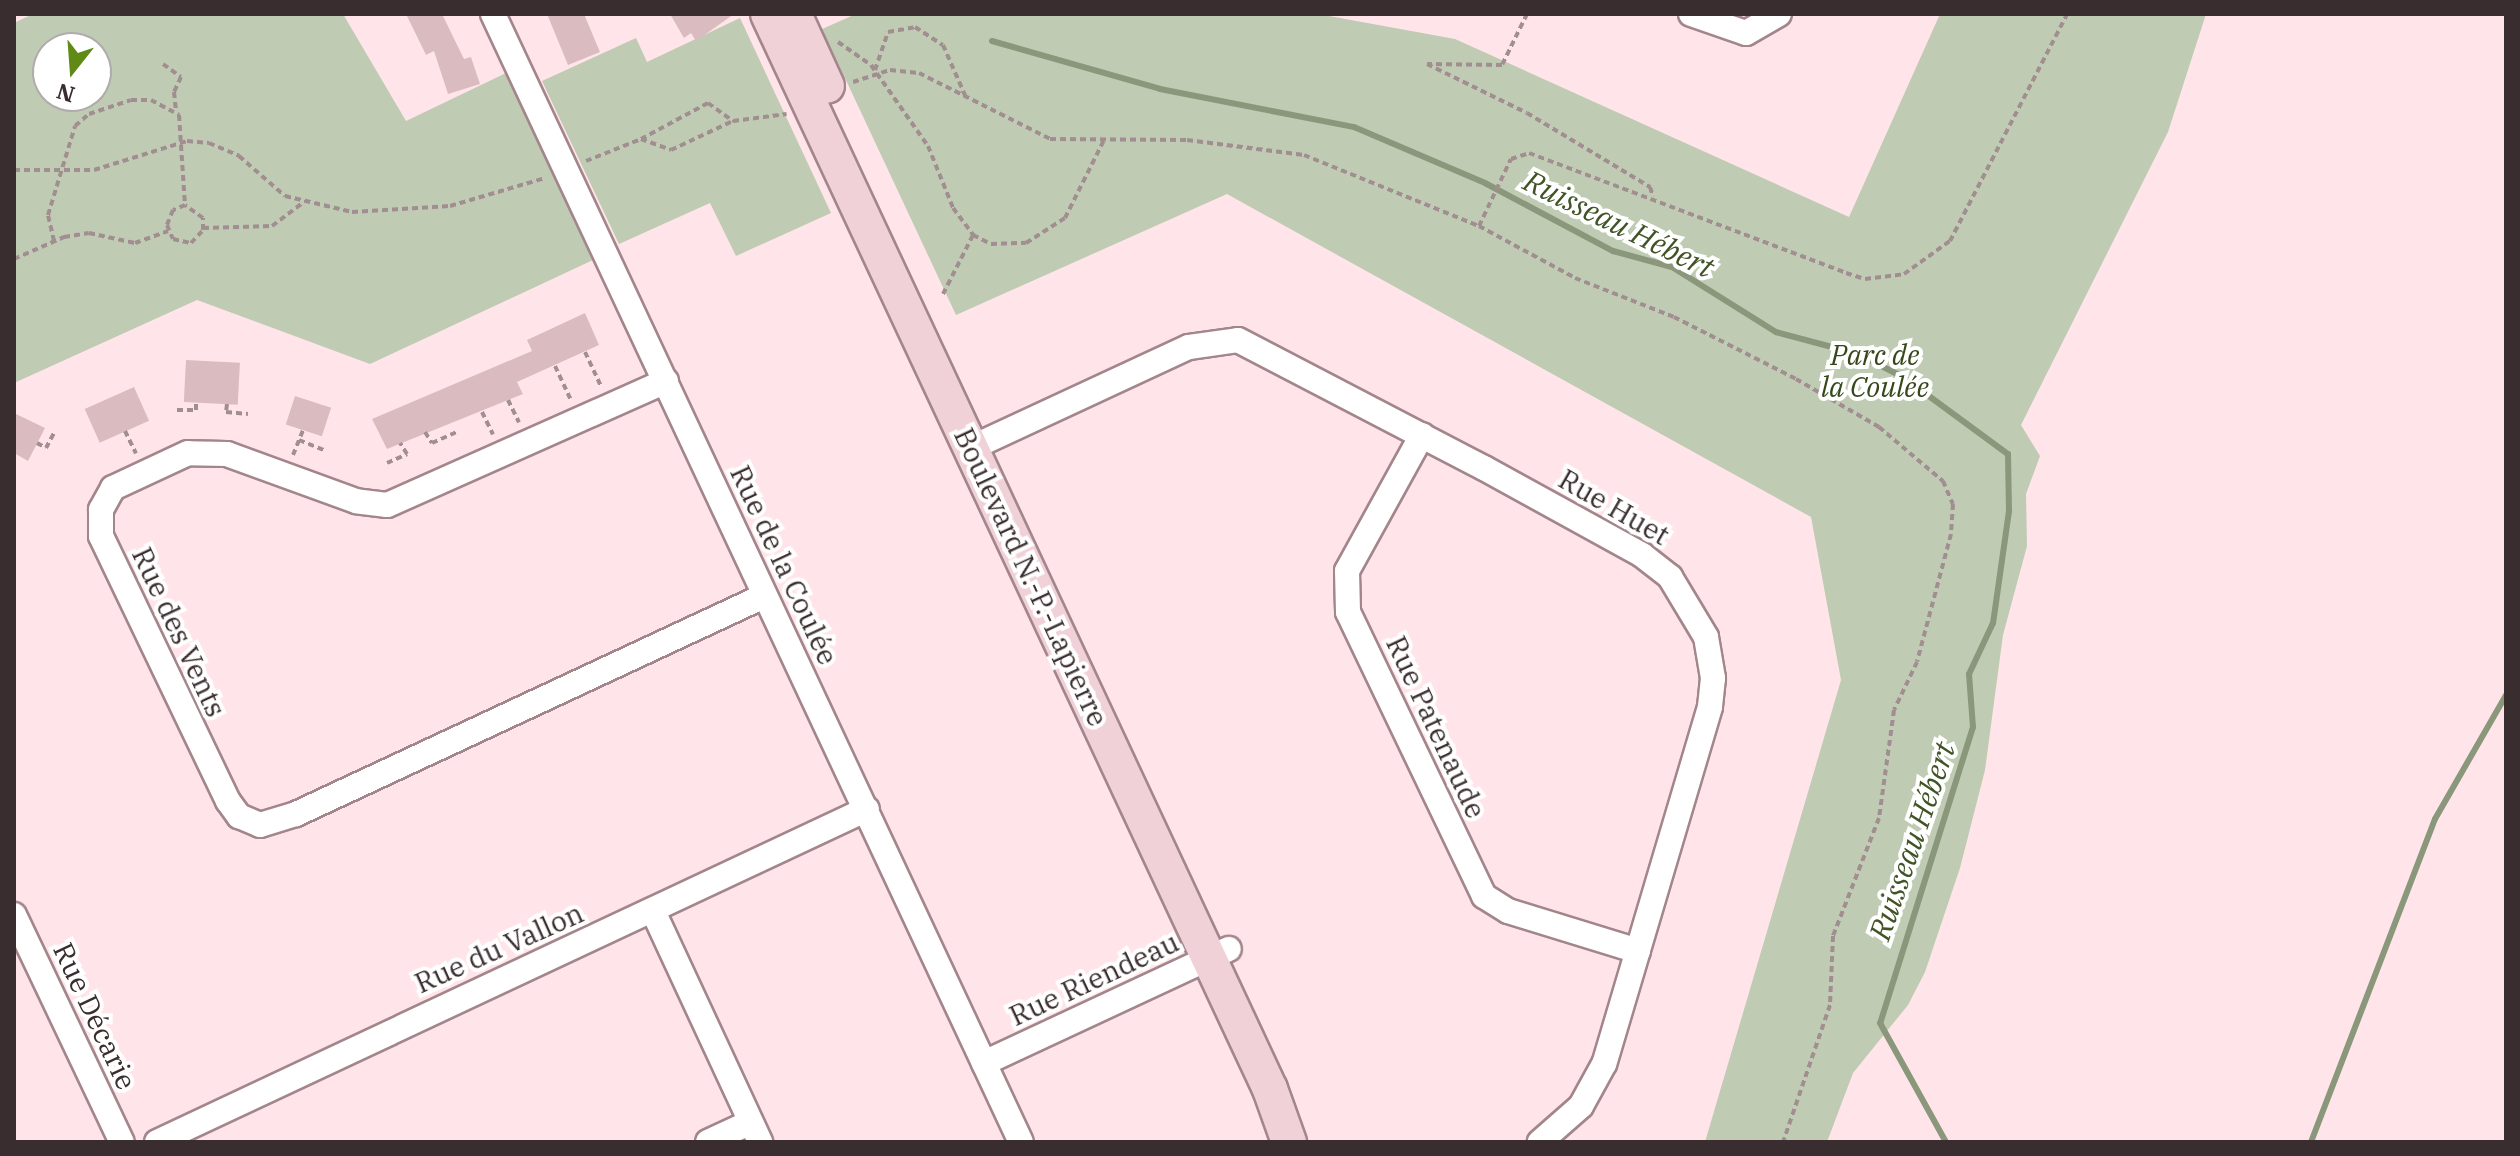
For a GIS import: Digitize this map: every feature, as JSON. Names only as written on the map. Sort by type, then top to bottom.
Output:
[{"type":"street","name":"Rue de la Coulée","points":[[493,14],[1021,1142]]},
{"type":"street","name":"Boulevard N.-P.-Lapierre","points":[[768,14],[981,444],[1219,954],[1313,1142]]},
{"type":"street","name":"Boulevard N.-P.-Lapierre","points":[[794,14],[981,444]]},
{"type":"street","points":[[1691,14],[1746,33],[1779,14]]},
{"type":"street","name":"Rue Huet","points":[[981,444],[1189,347],[1227,339],[1260,347],[1653,562],[1702,626],[1712,667],[1710,707],[1596,1083],[1569,1119],[1540,1142]]},
{"type":"street","name":"Rue des Vents","points":[[666,381],[387,505],[356,501],[211,451],[144,471],[105,496],[101,536],[228,801],[239,816],[260,825],[296,814],[764,596]]},
{"type":"street","name":"Rue Patenaude","points":[[1422,435],[1347,571],[1348,612],[1484,896],[1508,911],[1638,951]]},
{"type":"street","name":"Rue du Vallon","points":[[157,1142],[867,809]]},
{"type":"street","points":[[653,911],[756,1132],[708,1142]]},
{"type":"street","name":"Rue Décarie","points":[[14,915],[122,1142]]},
{"type":"street","name":"Boulevard N.-P.-Lapierre","points":[[1219,954],[1289,1142]]},
{"type":"street","name":"Rue Riendeau","points":[[984,1063],[1219,954]]},
{"type":"path","points":[[1527,14],[1502,65],[1427,64],[1527,113],[1650,187],[1653,197]]},
{"type":"path","points":[[1479,226],[1506,168],[1516,155],[1529,153],[1653,197],[1846,273],[1865,279],[1904,274],[1950,241],[2067,14]]},
{"type":"path","points":[[875,72],[879,44],[888,32],[915,27],[943,45],[965,95]]},
{"type":"path","points":[[831,39],[875,72],[928,146],[953,208],[973,235],[1016,246],[1057,224],[1073,209],[1104,140]]},
{"type":"path","points":[[163,64],[178,70],[172,104],[184,142],[185,205]]},
{"type":"path","points":[[845,85],[875,72],[905,70],[965,95],[1050,139],[1187,140],[1304,155],[1479,226],[1575,278],[1674,317],[1796,379],[1905,445],[1949,492],[1954,518],[1943,568],[1917,662],[1894,710],[1879,818],[1839,915],[1830,1005],[1783,1142]]},
{"type":"path","points":[[54,241],[48,215],[75,126],[89,114],[142,99],[172,104]]},
{"type":"path","points":[[582,163],[641,139],[708,103],[733,121]]},
{"type":"path","points":[[641,139],[671,150],[733,121],[789,113]]},
{"type":"path","points":[[14,170],[118,166],[184,142],[224,147],[273,189],[302,203],[352,212],[410,211],[487,199],[557,174]]},
{"type":"path","points":[[168,231],[191,243],[203,228],[272,226],[302,203]]},
{"type":"path","points":[[185,205],[200,213],[203,228]]},
{"type":"path","points":[[168,231],[169,216],[185,205]]},
{"type":"path","points":[[14,259],[54,241],[89,233],[144,242],[168,231]]},
{"type":"path","points":[[943,294],[973,235]]},
{"type":"path","points":[[585,352],[611,406]]},
{"type":"path","points":[[555,366],[581,420]]},
{"type":"path","points":[[177,410],[196,410],[196,403]]},
{"type":"path","points":[[227,404],[226,412],[248,414]]},
{"type":"path","points":[[125,431],[144,471]]},
{"type":"path","points":[[425,432],[432,443],[457,432]]},
{"type":"path","points":[[37,443],[46,448],[54,433]]},
{"type":"path","points":[[299,440],[326,451]]},
{"type":"path","points":[[387,463],[407,454],[400,443]]},
{"type":"green space","points":[[33,14],[343,14],[406,121],[506,73],[593,260],[370,364],[197,300],[14,383],[14,23]]},
{"type":"green space","name":"Parc de la Coulée","points":[[856,14],[1318,14],[1455,39],[1849,217],[1940,14],[2206,14],[2168,132],[2021,425],[2040,456],[2026,494],[2027,546],[2003,635],[1985,770],[1960,868],[1925,972],[1908,1005],[1853,1073],[1827,1142],[1705,1142],[1841,680],[1811,517],[1227,194],[956,315],[822,29]]},
{"type":"green space","points":[[740,18],[831,213],[736,256],[710,203],[619,244],[542,81],[636,38],[647,62]]},
{"type":"building","points":[[406,14],[442,14],[464,59],[471,57],[480,84],[448,94],[434,51],[426,55]]},
{"type":"building","points":[[547,14],[584,14],[600,52],[568,65]]},
{"type":"building","points":[[670,14],[734,14],[696,41],[691,33],[684,38]]},
{"type":"building","points":[[585,313],[599,345],[517,382],[523,394],[387,449],[372,419],[532,351],[527,340]]},
{"type":"building","points":[[186,360],[240,363],[238,405],[184,402]]},
{"type":"building","points":[[134,387],[149,421],[100,443],[85,409]]},
{"type":"building","points":[[295,396],[331,408],[322,436],[286,425]]},
{"type":"building","points":[[14,413],[45,428],[28,461],[14,453]]},
{"type":"waterway","name":"Ruisseau Hébert","points":[[992,41],[1160,89],[1354,127],[1485,183],[1613,251],[1672,267],[1776,332],[1858,354],[1903,377],[2008,454],[2009,511],[1993,623],[1969,674],[1973,727],[1880,1023],[1946,1142]]},
{"type":"waterway","points":[[2311,1142],[2435,819],[2506,695]]}]
